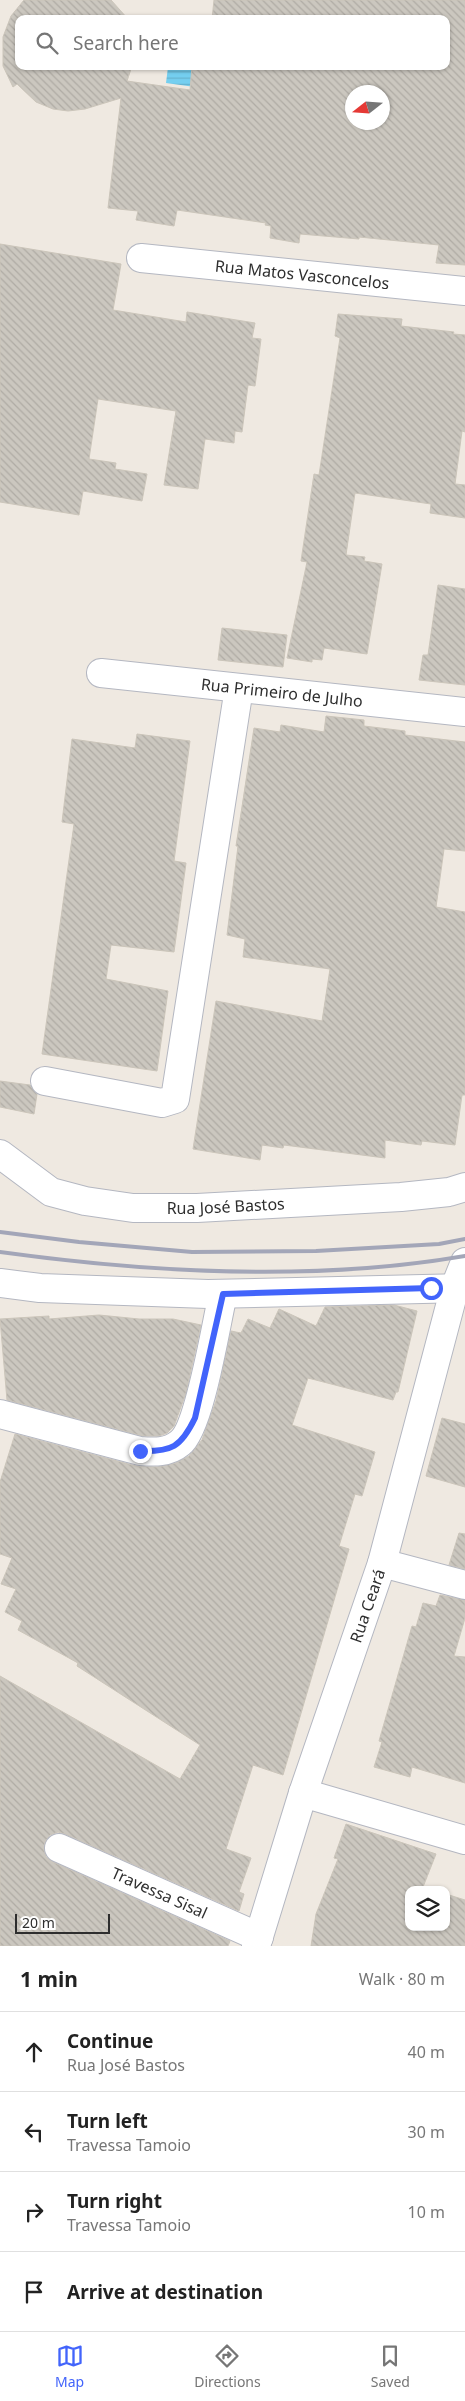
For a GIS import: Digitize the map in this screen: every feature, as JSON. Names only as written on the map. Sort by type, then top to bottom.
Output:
[{"type":"street","name":"Rua Matos Vasconcelos","points":[[141,258],[465,290]]},
{"type":"street","name":"Rua Primeiro de Julho","points":[[101,673],[465,712]]},
{"type":"street","points":[[45,1080],[162,1103],[175,1099],[239,688]]},
{"type":"street","name":"Rua José Bastos","points":[[0,1154],[51,1192],[85,1201],[132,1208],[197,1208],[401,1196],[448,1192],[465,1187]]},
{"type":"street","name":"Rua Ceará","points":[[258,1941],[303,1793],[382,1563],[460,1288],[465,1262]]},
{"type":"street","points":[[0,1283],[40,1288],[223,1294],[460,1288]]},
{"type":"street","points":[[0,1414],[140,1451],[159,1452],[176,1446],[186,1436],[195,1418],[223,1294]]},
{"type":"street","points":[[382,1563],[465,1585]]},
{"type":"street","points":[[303,1793],[465,1840]]},
{"type":"street","name":"Travessa Sisal","points":[[59,1848],[258,1941]]},
{"type":"water","points":[[168,70],[198,70],[195,87],[166,83]]},
{"type":"building","points":[[24,0],[111,0],[124,15],[15,15],[15,70],[131,70],[127,81],[190,90],[192,70],[450,70],[450,15],[212,15],[214,0],[465,0],[465,265],[436,263],[439,245],[359,237],[359,239],[300,234],[299,243],[270,238],[271,226],[265,225],[266,223],[177,210],[174,226],[136,220],[138,211],[108,208],[121,98],[85,109],[68,111],[53,109],[36,102],[17,84],[13,87],[3,66],[3,37],[11,16]]},
{"type":"building","points":[[0,244],[121,264],[113,310],[186,322],[187,312],[255,323],[252,338],[261,339],[255,386],[248,385],[242,432],[235,431],[234,443],[205,439],[198,489],[164,485],[176,411],[98,399],[89,459],[116,463],[115,469],[147,474],[142,501],[83,491],[79,515],[0,502]]},
{"type":"building","points":[[338,314],[402,319],[401,326],[465,335],[465,432],[462,431],[455,484],[465,485],[465,518],[430,513],[431,504],[355,493],[346,555],[365,557],[364,561],[382,564],[367,654],[324,648],[322,660],[312,659],[312,662],[287,658],[307,562],[301,561],[314,474],[319,475],[340,338],[335,336]]},
{"type":"building","points":[[438,585],[465,589],[465,685],[419,680],[423,655],[428,655]]},
{"type":"building","points":[[222,628],[287,635],[283,667],[218,660]]},
{"type":"building","points":[[326,716],[364,720],[364,726],[405,731],[405,735],[465,742],[465,851],[444,849],[436,907],[465,912],[465,1095],[462,1095],[455,1145],[422,1141],[421,1145],[385,1140],[385,1158],[284,1145],[283,1148],[262,1145],[260,1160],[193,1149],[216,1001],[322,1021],[330,969],[243,957],[245,939],[227,935],[238,846],[236,846],[254,728],[280,732],[281,725],[324,732]]},
{"type":"building","points":[[137,734],[190,741],[174,861],[186,863],[174,952],[111,945],[106,979],[168,991],[157,1071],[42,1054],[74,824],[62,822],[72,739],[135,748]]},
{"type":"building","points":[[0,1081],[30,1085],[37,1094],[34,1114],[0,1107]]},
{"type":"building","points":[[394,1305],[417,1311],[398,1392],[396,1392],[393,1400],[308,1378],[292,1425],[375,1452],[362,1496],[355,1494],[339,1546],[349,1549],[283,1775],[253,1765],[226,1849],[251,1858],[239,1892],[244,1894],[239,1911],[65,1834],[58,1832],[50,1835],[45,1842],[44,1850],[46,1857],[53,1862],[230,1941],[228,1946],[0,1946],[0,1676],[180,1779],[200,1745],[77,1666],[78,1663],[18,1630],[22,1621],[5,1612],[16,1589],[1,1584],[12,1558],[0,1554],[0,1482],[15,1434],[136,1466],[157,1467],[176,1463],[189,1456],[202,1440],[216,1401],[231,1331],[241,1333],[248,1319],[270,1328],[279,1309],[316,1326],[325,1307]]},
{"type":"building","points":[[99,1315],[139,1319],[173,1319],[201,1325],[186,1393],[174,1426],[167,1433],[159,1436],[143,1436],[7,1400],[0,1319],[49,1316],[49,1319]]},
{"type":"building","points":[[442,1418],[465,1424],[465,1487],[426,1476]]},
{"type":"building","points":[[459,1533],[465,1534],[465,1569],[449,1565]]},
{"type":"building","points":[[440,1595],[465,1600],[465,1618],[454,1656],[465,1657],[465,1783],[412,1767],[410,1777],[374,1767],[382,1742],[379,1741],[412,1626],[416,1627],[423,1603],[436,1606]]},
{"type":"building","points":[[346,1824],[436,1854],[423,1886],[405,1886],[405,1931],[450,1931],[450,1895],[465,1900],[465,1946],[311,1946],[316,1914],[338,1859],[334,1858]]},
{"type":"railway","points":[[0,1232],[79,1242],[192,1252],[316,1251],[439,1244],[465,1239]]},
{"type":"railway","points":[[0,1252],[115,1265],[232,1272],[350,1269],[408,1264],[465,1256]]},
{"type":"route","points":[[140,1451],[159,1452],[181,1443],[186,1436],[195,1418],[223,1294],[431,1288]]}]
